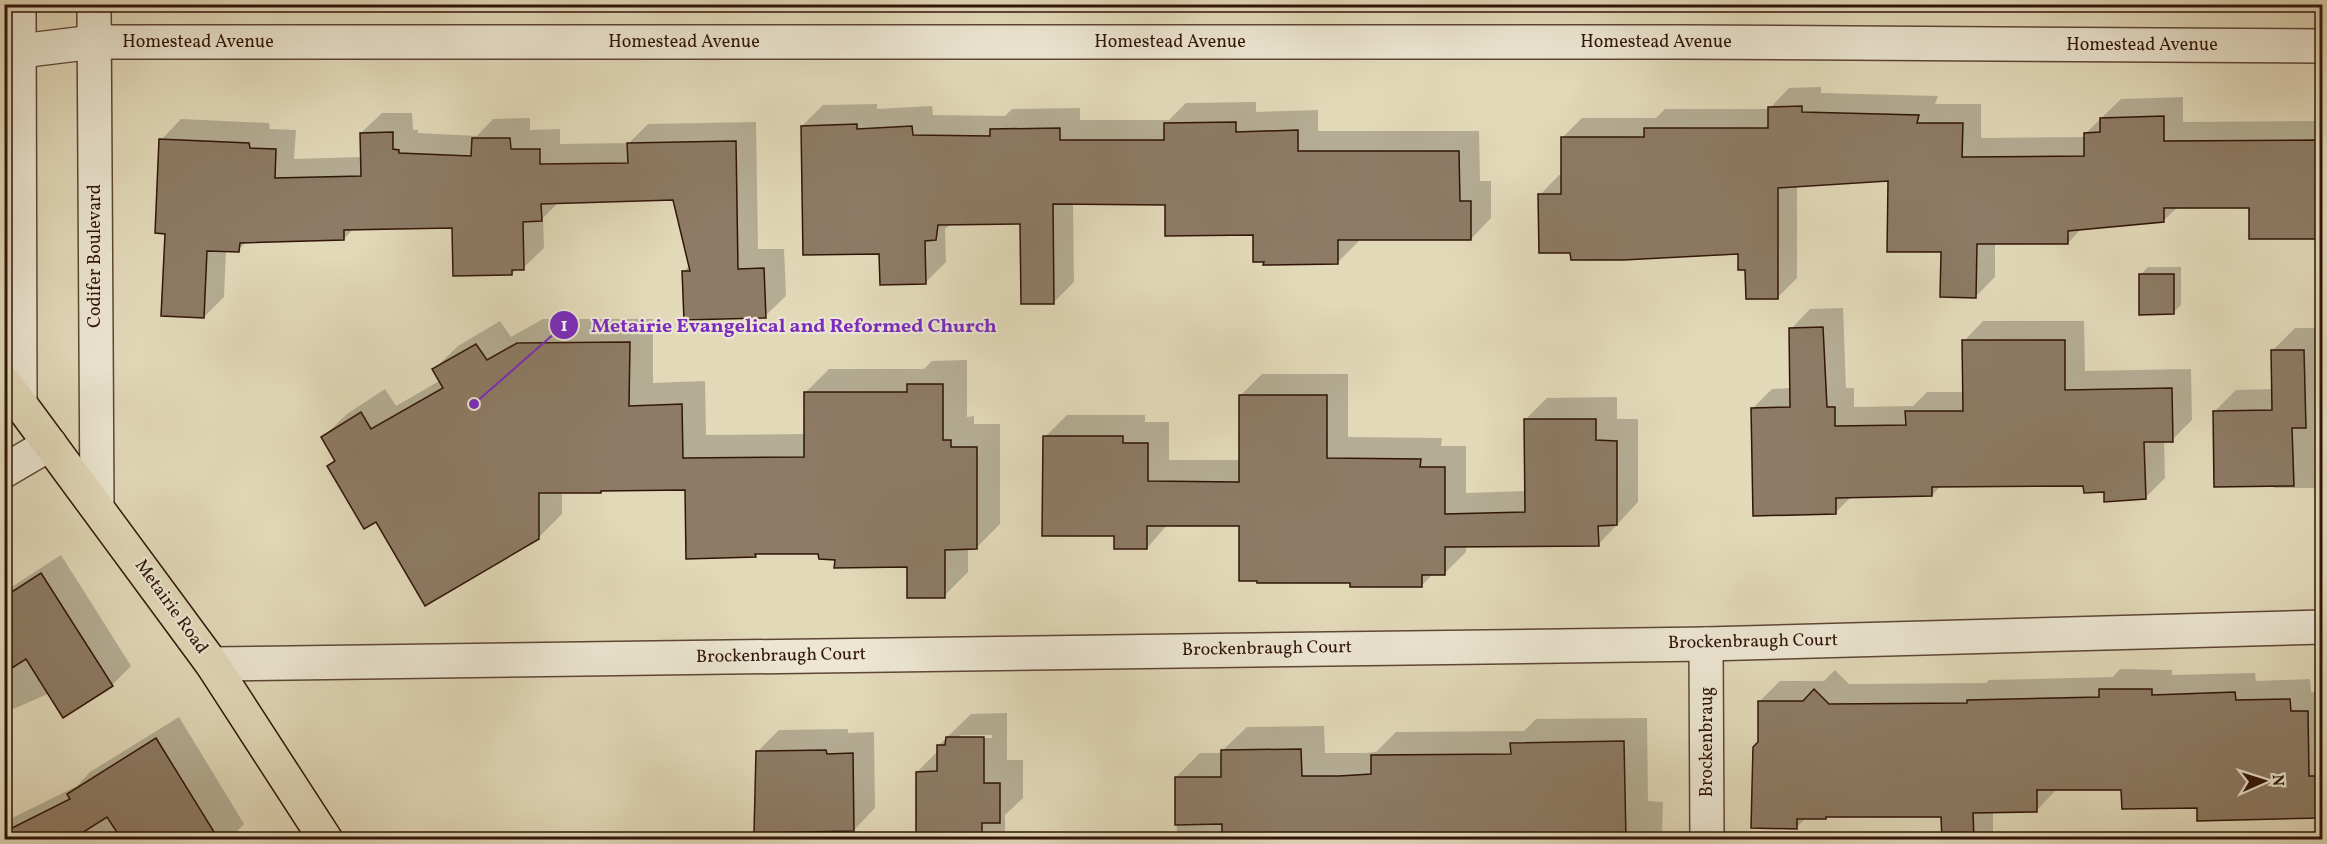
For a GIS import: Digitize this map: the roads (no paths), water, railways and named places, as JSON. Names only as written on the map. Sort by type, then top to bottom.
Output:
[{"type":"main road","name":"Metairie Road","points":[[12,392],[212,664],[326,840]]},
{"type":"street","points":[[12,392],[12,53],[19,4]]},
{"type":"street","name":"Codifer Boulevard","points":[[94,4],[97,507]]},
{"type":"street","name":"Homestead Avenue","points":[[12,53],[94,42],[1684,42],[2322,46]]},
{"type":"street","points":[[4,471],[50,444]]},
{"type":"street","name":"Brockenbraugh Court","points":[[212,664],[1706,644],[2322,627]]},
{"type":"street","name":"Brockenbraug","points":[[1706,644],[1707,840]]},
{"type":"place","name":"Metairie Evangelical and Reformed Church","points":[[474,404]]}]
